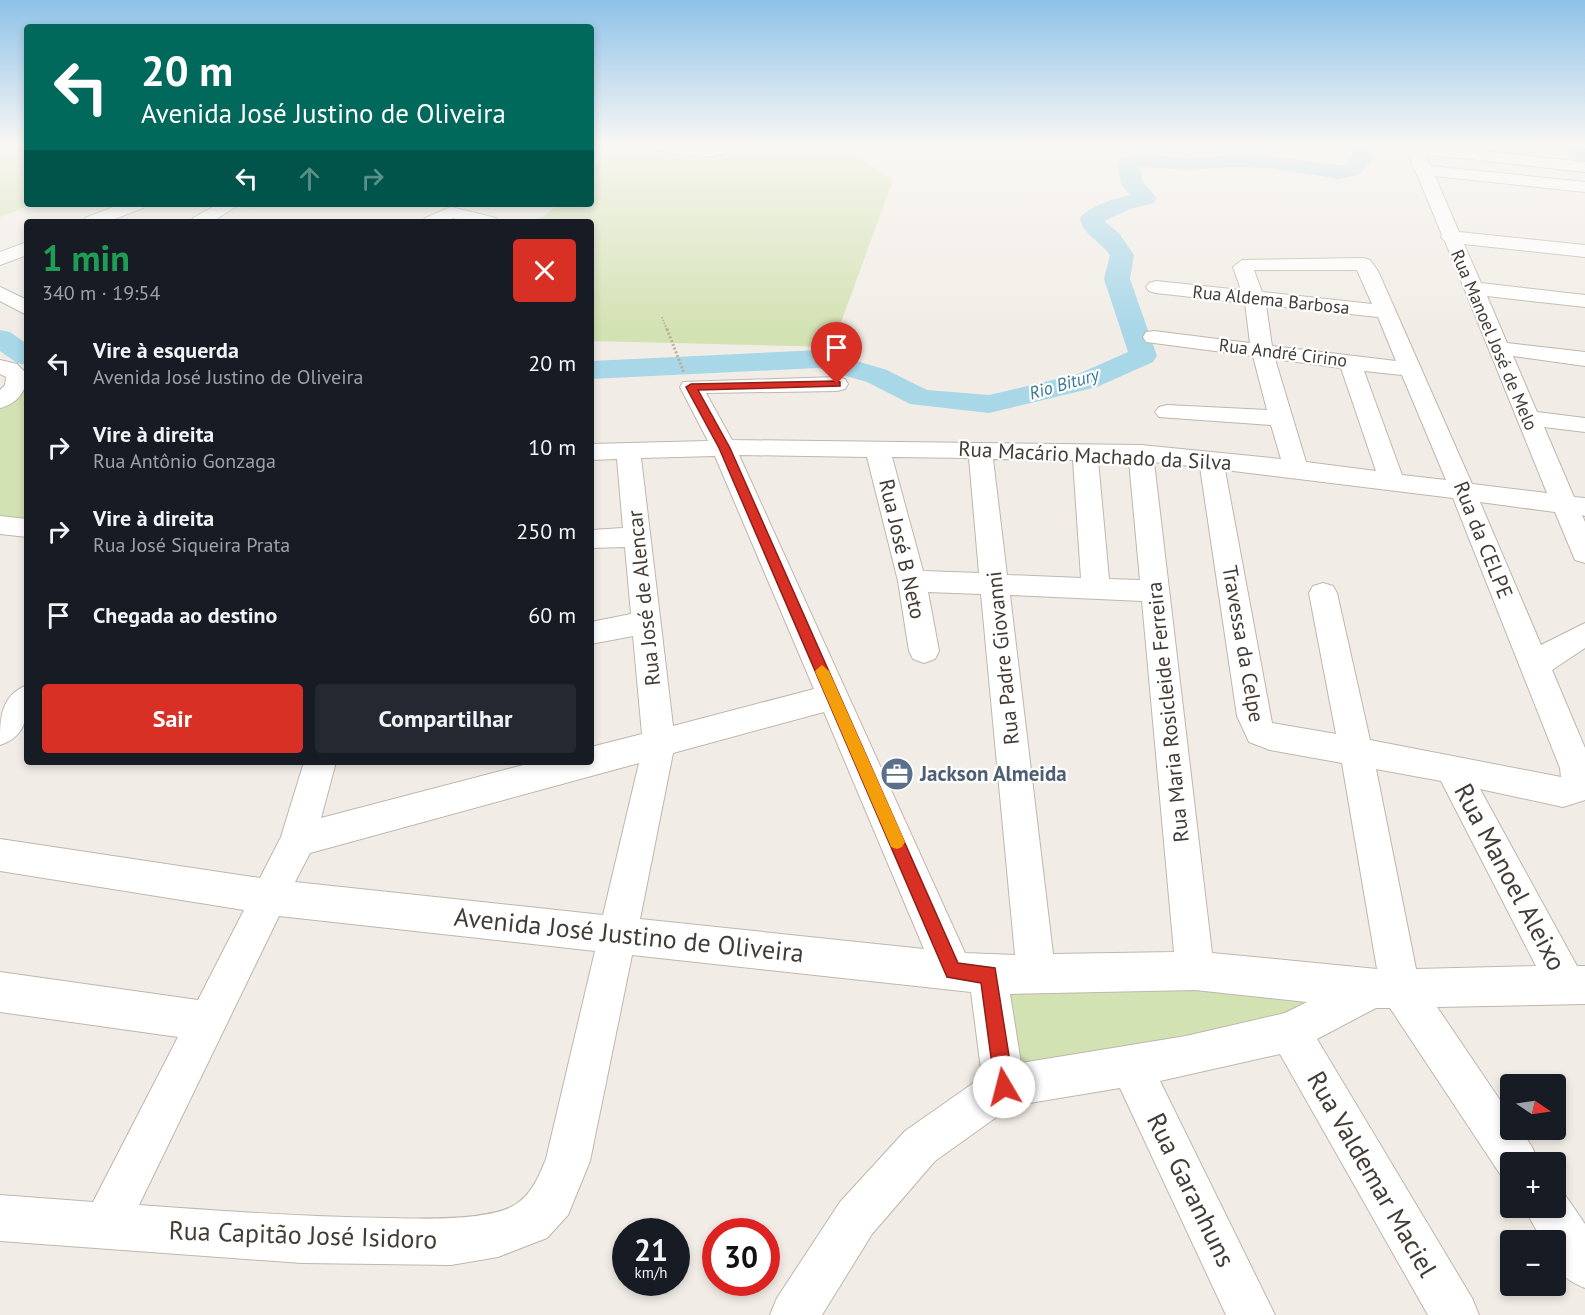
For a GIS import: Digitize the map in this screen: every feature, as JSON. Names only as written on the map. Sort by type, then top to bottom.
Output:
[{"type":"street","name":"Rua Manoel José de Melo","points":[[1437,206],[1527,418],[1575,506],[1585,553]]},
{"type":"street","points":[[204,219],[226,207]]},
{"type":"street","points":[[86,219],[129,209]]},
{"type":"street","points":[[100,219],[129,209]]},
{"type":"street","points":[[436,219],[444,214],[459,212],[481,219]]},
{"type":"street","points":[[1450,237],[1585,251]]},
{"type":"street","points":[[0,251],[24,241]]},
{"type":"street","points":[[0,259],[24,249]]},
{"type":"street","name":"Rua da CELPE","points":[[1255,300],[1243,272],[1243,267],[1249,264],[1356,262],[1365,265],[1463,491],[1576,768],[1580,785],[1568,792],[1551,790],[1452,769]]},
{"type":"street","name":"Rua Aldema Barbosa","points":[[1156,287],[1255,300],[1386,312]]},
{"type":"street","points":[[1472,288],[1585,301]]},
{"type":"street","points":[[0,293],[24,307]]},
{"type":"street","points":[[1255,300],[1262,351],[1296,469]]},
{"type":"street","name":"Rua André Cirino","points":[[1155,337],[1411,370]]},
{"type":"street","points":[[1498,348],[1585,358]]},
{"type":"street","points":[[1350,362],[1392,481]]},
{"type":"street","points":[[0,401],[14,390],[16,369]]},
{"type":"street","points":[[837,384],[689,384],[724,448],[833,697],[971,973],[1004,1087]]},
{"type":"street","points":[[1167,412],[1281,418]]},
{"type":"street","points":[[1527,418],[1585,425]]},
{"type":"street","name":"Rua Macário Machado da Silva","points":[[594,452],[724,448],[877,448],[1141,453],[1296,469],[1575,506]]},
{"type":"street","name":"Rua José B Neto","points":[[877,448],[912,581],[924,651]]},
{"type":"street","name":"Rua Padre Giovanni","points":[[980,450],[1036,974]]},
{"type":"street","name":"Rua José de Alencar","points":[[619,934],[659,745],[628,451]]},
{"type":"street","points":[[1085,451],[1096,588]]},
{"type":"street","name":"Rua Maria Rosicleide Ferreira","points":[[1141,453],[1196,971]]},
{"type":"street","name":"Travessa da Celpe","points":[[1210,459],[1257,729],[1270,736],[1356,751]]},
{"type":"street","points":[[0,525],[24,528]]},
{"type":"street","points":[[594,539],[637,537]]},
{"type":"street","points":[[912,581],[1155,591]]},
{"type":"street","points":[[1323,593],[1356,751],[1387,988],[1510,1152]]},
{"type":"street","points":[[594,632],[646,622]]},
{"type":"street","points":[[1535,666],[1556,650],[1585,634]]},
{"type":"street","points":[[594,762],[833,697]]},
{"type":"street","points":[[1356,751],[1452,769]]},
{"type":"street","points":[[106,1225],[298,840],[319,765]]},
{"type":"street","points":[[298,840],[583,765]]},
{"type":"street","name":"Rua Manoel Aleixo","points":[[1452,769],[1576,986]]},
{"type":"street","name":"Avenida José Justino de Oliveira","points":[[0,855],[269,897],[971,973],[1196,971],[1387,988],[1576,986]]},
{"type":"street","name":"Rua Capitão José Isidoro","points":[[0,1218],[302,1240],[451,1242],[498,1234],[531,1222],[552,1199],[568,1161],[619,934]]},
{"type":"street","points":[[794,1315],[856,1218],[920,1146],[1004,1087],[1186,1056],[1290,1032],[1387,988]]},
{"type":"street","points":[[0,992],[207,1021]]},
{"type":"street","name":"Rua Valdemar Maciel","points":[[1290,1032],[1455,1315]]},
{"type":"street","name":"Rua Garanhuns","points":[[1131,1066],[1251,1315]]},
{"type":"street","points":[[1554,1218],[1585,1265]]},
{"type":"path","points":[[662,317],[689,384]]},
{"type":"green space","points":[[0,206],[26,207],[0,217]]},
{"type":"green space","points":[[883,206],[832,347],[594,341],[594,219],[540,219],[555,207]]},
{"type":"green space","points":[[24,388],[24,524],[0,521],[0,407]]},
{"type":"green space","points":[[1010,974],[1306,983],[1319,1019],[1004,1087]]},
{"type":"waterway","name":"Rio Bitury","points":[[594,370],[819,359],[877,376],[921,398],[989,404],[1087,381],[1143,356],[1117,279],[1122,255],[1110,238],[1093,226],[1092,218],[1117,206]]},
{"type":"waterway","name":"Rio Bitury","points":[[0,338],[24,355]]},
{"type":"slow traffic","points":[[822,671],[897,842]]},
{"type":"place","name":"Jackson Almeida","points":[[897,774]]},
{"type":"route","points":[[837,384],[691,387],[724,448],[953,971],[988,975],[1004,1087]]}]
